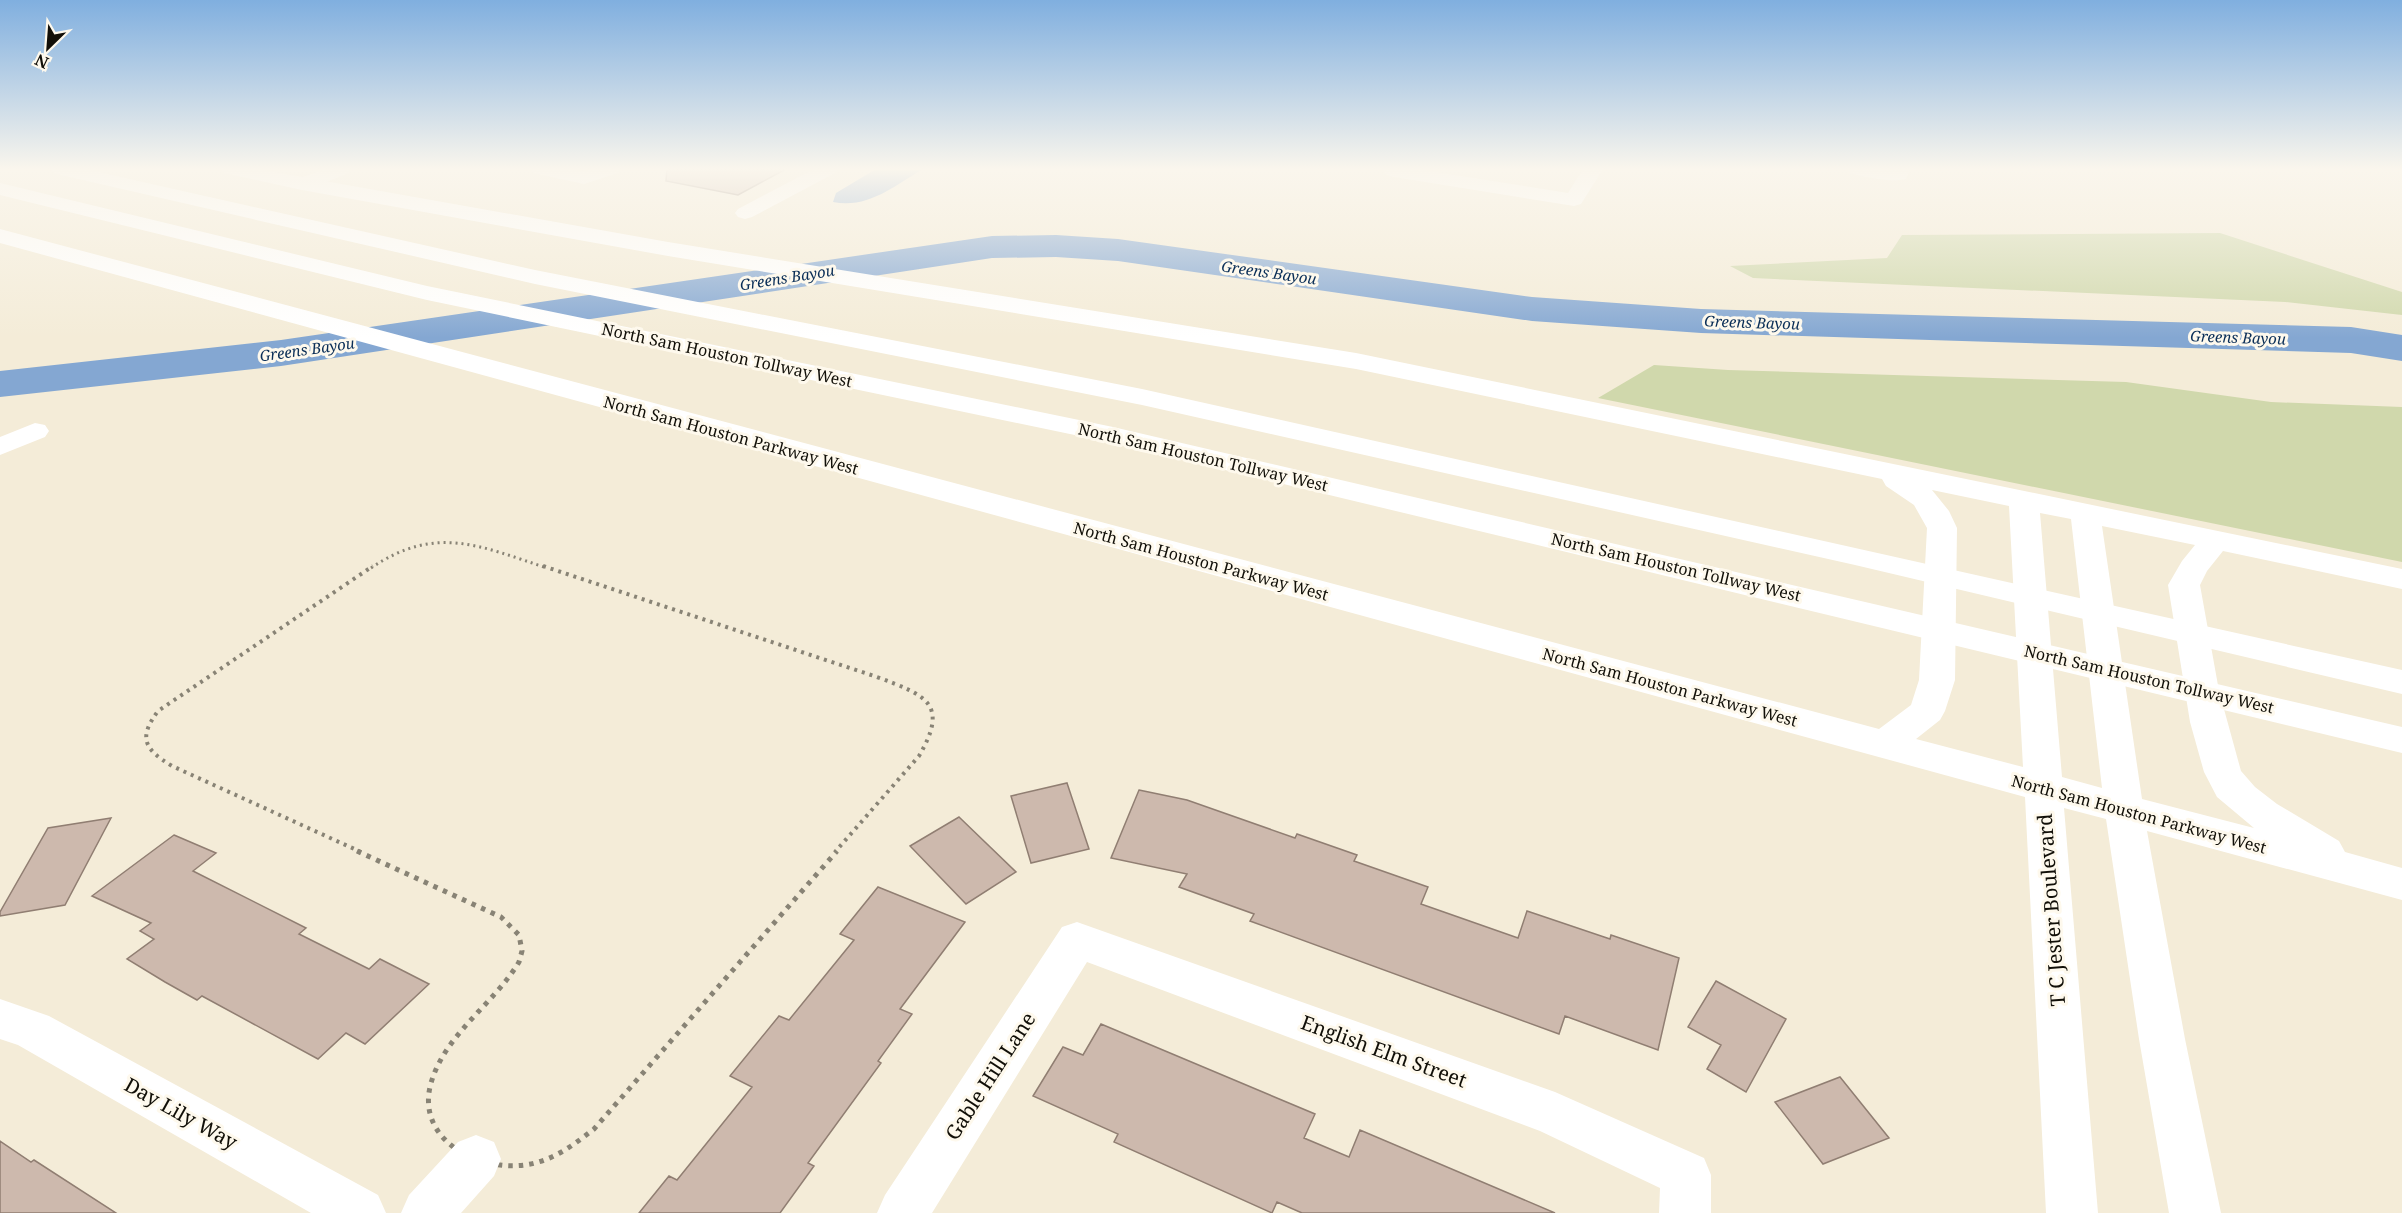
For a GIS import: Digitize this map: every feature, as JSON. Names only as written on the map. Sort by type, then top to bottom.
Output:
[{"type":"main road","name":"North Sam Houston Tollway West","points":[[150,226],[427,293],[1113,435],[1852,608],[2402,740]]},
{"type":"main road","points":[[308,226],[536,277],[1142,397],[1855,556],[2402,682]]},
{"type":"main road","points":[[536,226],[919,292],[1356,361],[2402,579]]},
{"type":"main road","name":"North Sam Houston Parkway West","points":[[0,236],[2402,884]]},
{"type":"main road","points":[[0,447],[35,431]]},
{"type":"main road","points":[[1869,468],[1909,486],[1933,506],[1942,528],[1937,680],[1927,711],[1883,745]]},
{"type":"main road","name":"T C Jester Boulevard","points":[[2024,500],[2072,1213]]},
{"type":"main road","points":[[2085,513],[2125,810],[2163,1051],[2195,1213]]},
{"type":"main road","points":[[2216,540],[2193,568],[2184,585],[2214,748],[2229,785],[2268,818],[2360,873]]},
{"type":"main road","name":"English Elm Street","points":[[1077,940],[1555,1114],[1686,1194]]},
{"type":"main road","name":"Gable Hill Lane","points":[[903,1213],[1077,940]]},
{"type":"main road","name":"Day Lily Way","points":[[0,1020],[33,1030],[360,1213]]},
{"type":"main road","points":[[427,1213],[476,1159]]},
{"type":"path","points":[[456,542],[490,549],[877,677],[925,699],[932,708],[936,720],[929,742],[919,756],[594,1129],[570,1148],[538,1164],[511,1166],[476,1159],[454,1149],[437,1133],[427,1115],[427,1100],[432,1081],[447,1050],[513,970],[522,955],[523,942],[513,926],[479,905],[195,778],[152,753],[144,742],[144,733],[148,722],[158,711],[386,558],[415,546],[456,542]]},
{"type":"green space","points":[[2220,233],[2402,292],[2402,315],[2285,302],[1753,278],[1730,266],[1887,258],[1902,235]]},
{"type":"green space","points":[[1654,365],[1728,370],[2126,382],[2271,402],[2402,407],[2402,562],[1598,398]]},
{"type":"building","points":[[1067,783],[1089,849],[1031,863],[1011,796]]},
{"type":"building","points":[[1139,790],[1187,800],[1295,838],[1297,834],[1357,855],[1354,861],[1428,887],[1421,904],[1518,938],[1527,911],[1610,939],[1611,935],[1679,958],[1658,1050],[1565,1016],[1559,1034],[1250,921],[1254,914],[1179,887],[1187,874],[1111,858]]},
{"type":"building","points":[[959,817],[1016,872],[966,904],[910,846]]},
{"type":"building","points":[[111,818],[65,905],[0,916],[0,912],[48,828]]},
{"type":"building","points":[[174,835],[216,853],[193,871],[306,928],[299,934],[369,969],[380,959],[429,984],[365,1044],[346,1033],[318,1059],[202,996],[197,1000],[165,982],[127,959],[154,939],[140,931],[151,923],[92,896]]},
{"type":"building","points":[[878,887],[965,922],[900,1009],[912,1014],[878,1061],[881,1063],[808,1163],[814,1166],[780,1213],[639,1213],[669,1176],[677,1180],[752,1087],[730,1076],[779,1016],[789,1020],[854,940],[840,934]]},
{"type":"building","points":[[1716,981],[1786,1019],[1746,1092],[1707,1069],[1721,1045],[1688,1027]]},
{"type":"building","points":[[1101,1024],[1315,1114],[1304,1138],[1349,1157],[1360,1130],[1555,1213],[1302,1213],[1277,1202],[1272,1213],[1114,1142],[1118,1134],[1033,1096],[1063,1047],[1083,1055]]},
{"type":"building","points":[[1840,1077],[1889,1138],[1823,1164],[1775,1102]]},
{"type":"building","points":[[0,1141],[31,1162],[34,1160],[116,1213],[0,1213]]},
{"type":"waterway","name":"Greens Bayou","points":[[0,384],[281,353],[992,247],[1056,246],[1118,250],[1532,309],[1701,321],[2351,340],[2402,348]]}]
